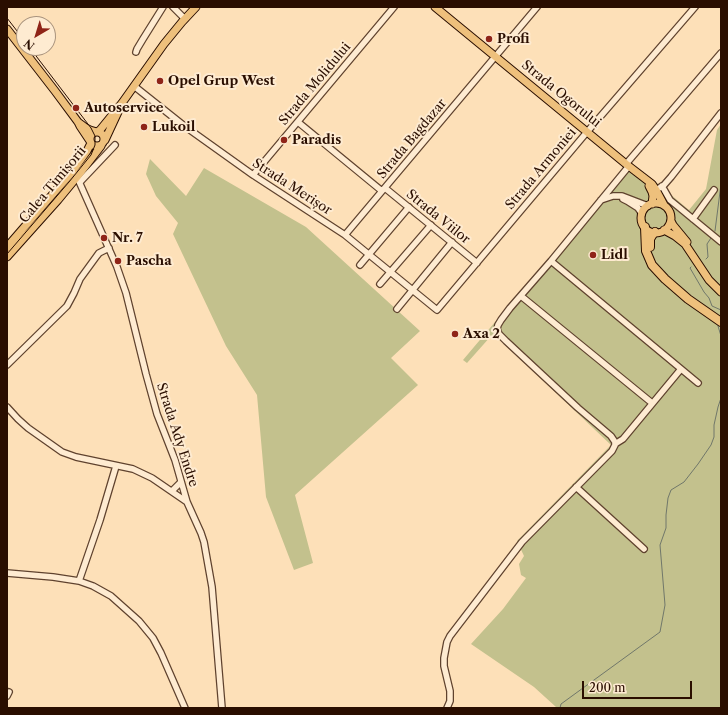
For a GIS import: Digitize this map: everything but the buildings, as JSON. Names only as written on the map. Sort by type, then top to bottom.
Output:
[{"type":"highway","points":[[645,227],[646,251],[650,262],[658,272],[697,306],[721,320]]},
{"type":"highway","points":[[659,231],[651,236],[650,244],[654,260],[660,270],[679,290]]},
{"type":"main road","name":"Calea Timișorii","points":[[97,132],[122,103],[158,52],[196,7]]},
{"type":"main road","name":"Strada Ogorului","points":[[435,7],[587,132],[659,188],[664,205]]},
{"type":"main road","points":[[7,29],[78,122],[90,142],[95,147],[103,143],[102,134],[86,128],[78,122]]},
{"type":"main road","name":"Calea Timișorii","points":[[7,257],[78,179],[103,143],[122,103]]},
{"type":"main road","points":[[90,142],[92,133],[97,132]]},
{"type":"main road","name":"Calea Timișorii","points":[[8,244],[72,172],[84,155],[90,142]]},
{"type":"main road","name":"Strada Ogorului","points":[[629,165],[650,187],[653,196],[650,205]]},
{"type":"main road","points":[[704,272],[686,240],[671,221],[667,207],[659,203],[650,205],[644,209],[642,220],[645,227],[650,231],[659,231],[675,236],[685,244],[704,272],[713,285],[721,292]]},
{"type":"main road","points":[[659,231],[668,226],[671,221]]},
{"type":"street","points":[[136,52],[163,7]]},
{"type":"street","points":[[173,7],[185,19]]},
{"type":"street","name":"Strada Molidului","points":[[252,175],[394,7]]},
{"type":"street","name":"Strada Bagdazar","points":[[345,235],[537,7]]},
{"type":"street","name":"Strada Armoniei","points":[[437,310],[695,7]]},
{"type":"street","points":[[615,444],[611,436],[578,408],[499,334],[497,329],[498,325],[721,53]]},
{"type":"street","name":"Strada Merișor","points":[[134,86],[178,121],[252,175],[345,235],[437,310]]},
{"type":"street","points":[[721,113],[671,177],[659,188],[670,200],[721,242]]},
{"type":"street","name":"Strada Viilor","points":[[298,122],[409,207],[477,263]]},
{"type":"street","points":[[78,179],[115,145]]},
{"type":"street","name":"Strada Ady Endre","points":[[78,179],[109,248],[126,293],[157,414],[175,460],[187,502],[204,542],[212,587],[222,708]]},
{"type":"street","points":[[692,219],[714,190]]},
{"type":"street","points":[[601,200],[613,196],[622,196],[650,205]]},
{"type":"street","points":[[609,198],[621,198],[638,208],[642,214]]},
{"type":"street","points":[[360,265],[409,207]]},
{"type":"street","points":[[380,284],[430,225]]},
{"type":"street","points":[[397,309],[452,242]]},
{"type":"street","points":[[7,365],[64,310],[71,300],[80,279],[96,257],[109,248]]},
{"type":"street","points":[[551,261],[698,383]]},
{"type":"street","points":[[521,296],[652,404]]},
{"type":"street","points":[[447,708],[450,701],[450,691],[444,666],[444,658],[447,642],[450,636],[522,542],[612,451],[615,444],[623,439],[681,369]]},
{"type":"street","points":[[7,407],[28,428],[62,452],[76,458],[133,469],[152,478],[187,502]]},
{"type":"street","points":[[79,581],[100,520],[116,466]]},
{"type":"street","points":[[172,491],[182,482]]},
{"type":"street","points":[[576,487],[644,549]]},
{"type":"street","points":[[7,573],[79,581],[93,586],[111,596],[144,627],[156,644],[185,708]]},
{"type":"shaded area","points":[[721,124],[721,708],[556,708],[534,687],[471,644],[503,609],[526,578],[521,575],[519,564],[524,556],[517,541],[611,445],[494,335],[491,336],[467,363],[463,360],[629,163],[651,178],[689,210],[706,189],[717,130]]},
{"type":"shaded area","points":[[150,159],[186,196],[204,168],[306,227],[420,331],[391,358],[418,385],[295,495],[313,563],[294,570],[266,497],[257,395],[226,346],[173,234],[178,223],[156,196],[146,174]]},
{"type":"waterway","points":[[715,231],[721,184]]},
{"type":"waterway","points":[[706,259],[708,257],[707,244],[711,238]]},
{"type":"waterway","points":[[691,267],[690,268],[709,298],[712,306],[721,310]]},
{"type":"waterway","points":[[718,326],[721,336]]},
{"type":"waterway","points":[[560,708],[561,704],[660,632],[665,605],[660,545],[666,528],[668,498],[671,490],[684,482],[711,445],[714,437],[714,425],[721,398]]},
{"type":"tram line","points":[[7,18],[16,30]]},
{"type":"tram line","points":[[7,254],[91,155],[95,145],[95,136],[91,128],[36,56]]},
{"type":"place","name":"Profi","points":[[489,39]]},
{"type":"place","name":"Opel Grup West","points":[[160,81]]},
{"type":"place","name":"Autoservice","points":[[76,108]]},
{"type":"place","name":"Lukoil","points":[[144,127]]},
{"type":"place","name":"Paradis","points":[[284,140]]},
{"type":"place","name":"Nr. 7","points":[[104,238]]},
{"type":"place","name":"Lidl","points":[[593,255]]},
{"type":"place","name":"Pascha","points":[[118,261]]},
{"type":"place","name":"Axa 2","points":[[455,334]]}]
